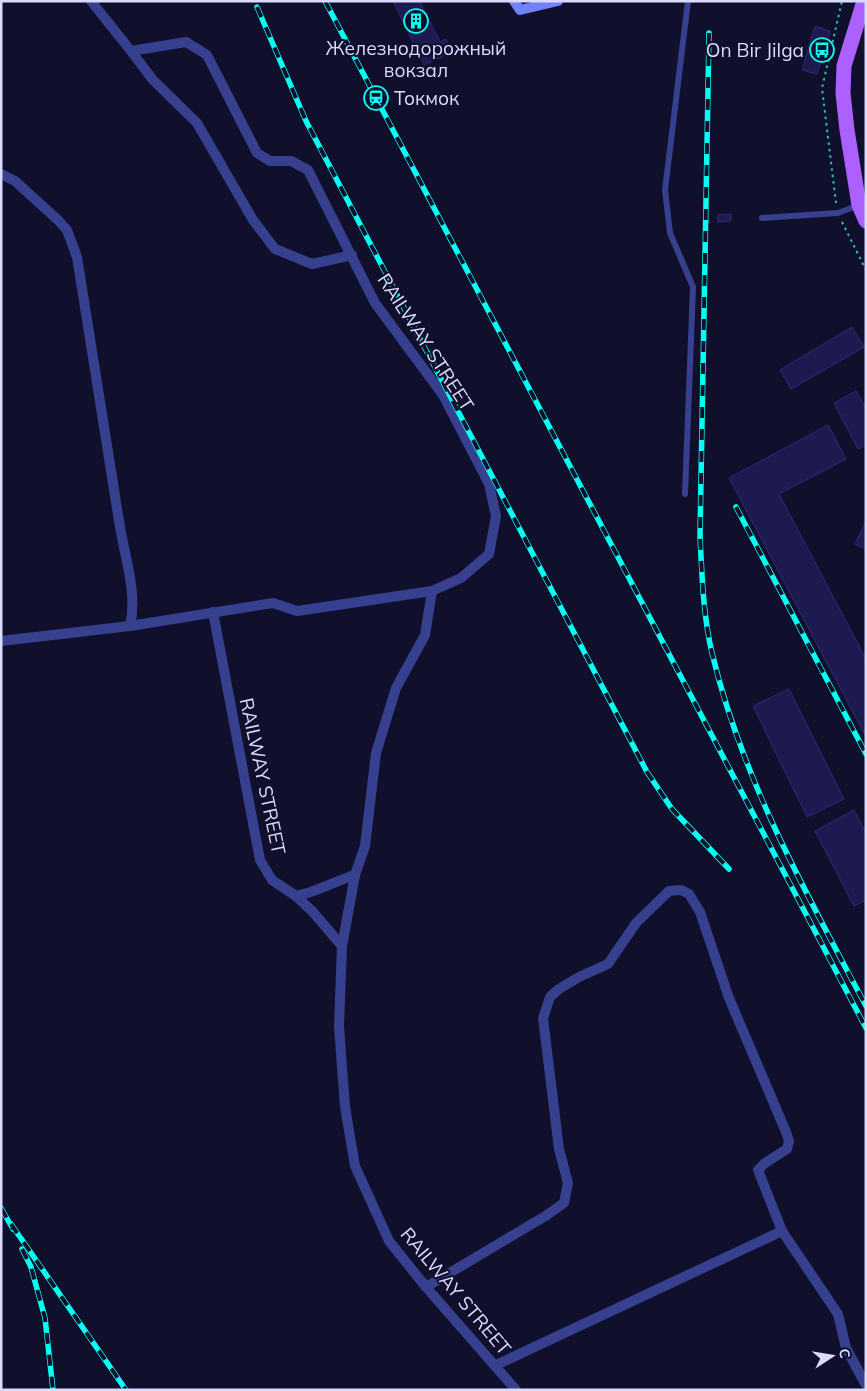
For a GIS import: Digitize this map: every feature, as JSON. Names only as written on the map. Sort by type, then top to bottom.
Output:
[{"type":"main road","points":[[864,1],[844,66],[843,93],[859,205],[866,221]]},
{"type":"street","points":[[91,1],[153,80],[197,123],[253,220],[275,249],[312,264],[352,255]]},
{"type":"street","points":[[514,1],[520,10],[558,1]]},
{"type":"street","name":"RAILWAY STREET","points":[[1,641],[130,626],[273,603],[297,611],[432,591],[461,578],[489,554],[496,516],[490,484],[443,395],[375,303],[308,170],[291,161],[270,161],[257,153],[207,55],[186,42],[131,51]]},
{"type":"street","points":[[1,174],[15,181],[58,220],[67,230],[78,257],[122,544],[131,585],[133,614],[130,626]]},
{"type":"street","name":"RAILWAY STREET","points":[[432,591],[425,635],[396,688],[376,753],[365,846],[356,875],[342,946],[339,1026],[345,1106],[356,1166],[388,1241],[516,1390]]},
{"type":"street","name":"RAILWAY STREET","points":[[213,612],[260,860],[272,880],[296,896],[313,912],[342,946]]},
{"type":"street","points":[[296,896],[312,893],[338,880],[356,875]]},
{"type":"street","points":[[426,1287],[547,1216],[564,1203],[568,1183],[559,1149],[543,1018],[550,998],[579,978],[608,964],[636,923],[669,891],[681,890],[689,894],[700,912],[729,998],[786,1132],[787,1149],[765,1163],[758,1170],[782,1231],[838,1314],[846,1348],[866,1385]]},
{"type":"street","points":[[496,1365],[782,1231]]},
{"type":"lane","points":[[686,494],[693,287],[670,233],[665,190],[688,1]]},
{"type":"lane","points":[[762,218],[838,213],[859,205]]},
{"type":"building","name":"Железнодорожный вокзал","points":[[393,1],[422,1],[420,2],[440,42],[446,39],[452,52],[424,65]]},
{"type":"building","points":[[815,26],[830,31],[817,74],[802,70]]},
{"type":"building","points":[[731,214],[731,221],[718,222],[718,215]]},
{"type":"building","points":[[852,327],[864,347],[791,389],[780,370]]},
{"type":"building","points":[[856,391],[866,409],[866,445],[858,449],[834,403]]},
{"type":"building","points":[[828,425],[846,459],[779,494],[866,659],[866,737],[729,478]]},
{"type":"building","points":[[866,523],[866,549],[855,544]]},
{"type":"building","points":[[789,689],[844,799],[807,817],[753,706]]},
{"type":"building","points":[[854,810],[866,833],[866,900],[854,906],[815,831]]},
{"type":"railway","points":[[325,1],[866,1028]]},
{"type":"railway","points":[[257,7],[306,121],[647,772],[672,809],[729,869]]},
{"type":"railway","points":[[709,33],[700,536],[703,595],[707,624],[712,653],[725,700],[758,790],[799,878],[866,1006]]},
{"type":"railway","points":[[736,507],[866,754]]},
{"type":"railway","points":[[1,1208],[13,1229]]},
{"type":"railway","points":[[11,1224],[126,1390]]},
{"type":"railway","points":[[22,1249],[31,1267],[45,1318],[53,1390]]},
{"type":"place","name":"Железнодорожный вокзал","points":[[416,21]]},
{"type":"place","name":"On Bir Jilga","points":[[822,50]]},
{"type":"place","name":"Токмок","points":[[376,98]]}]
